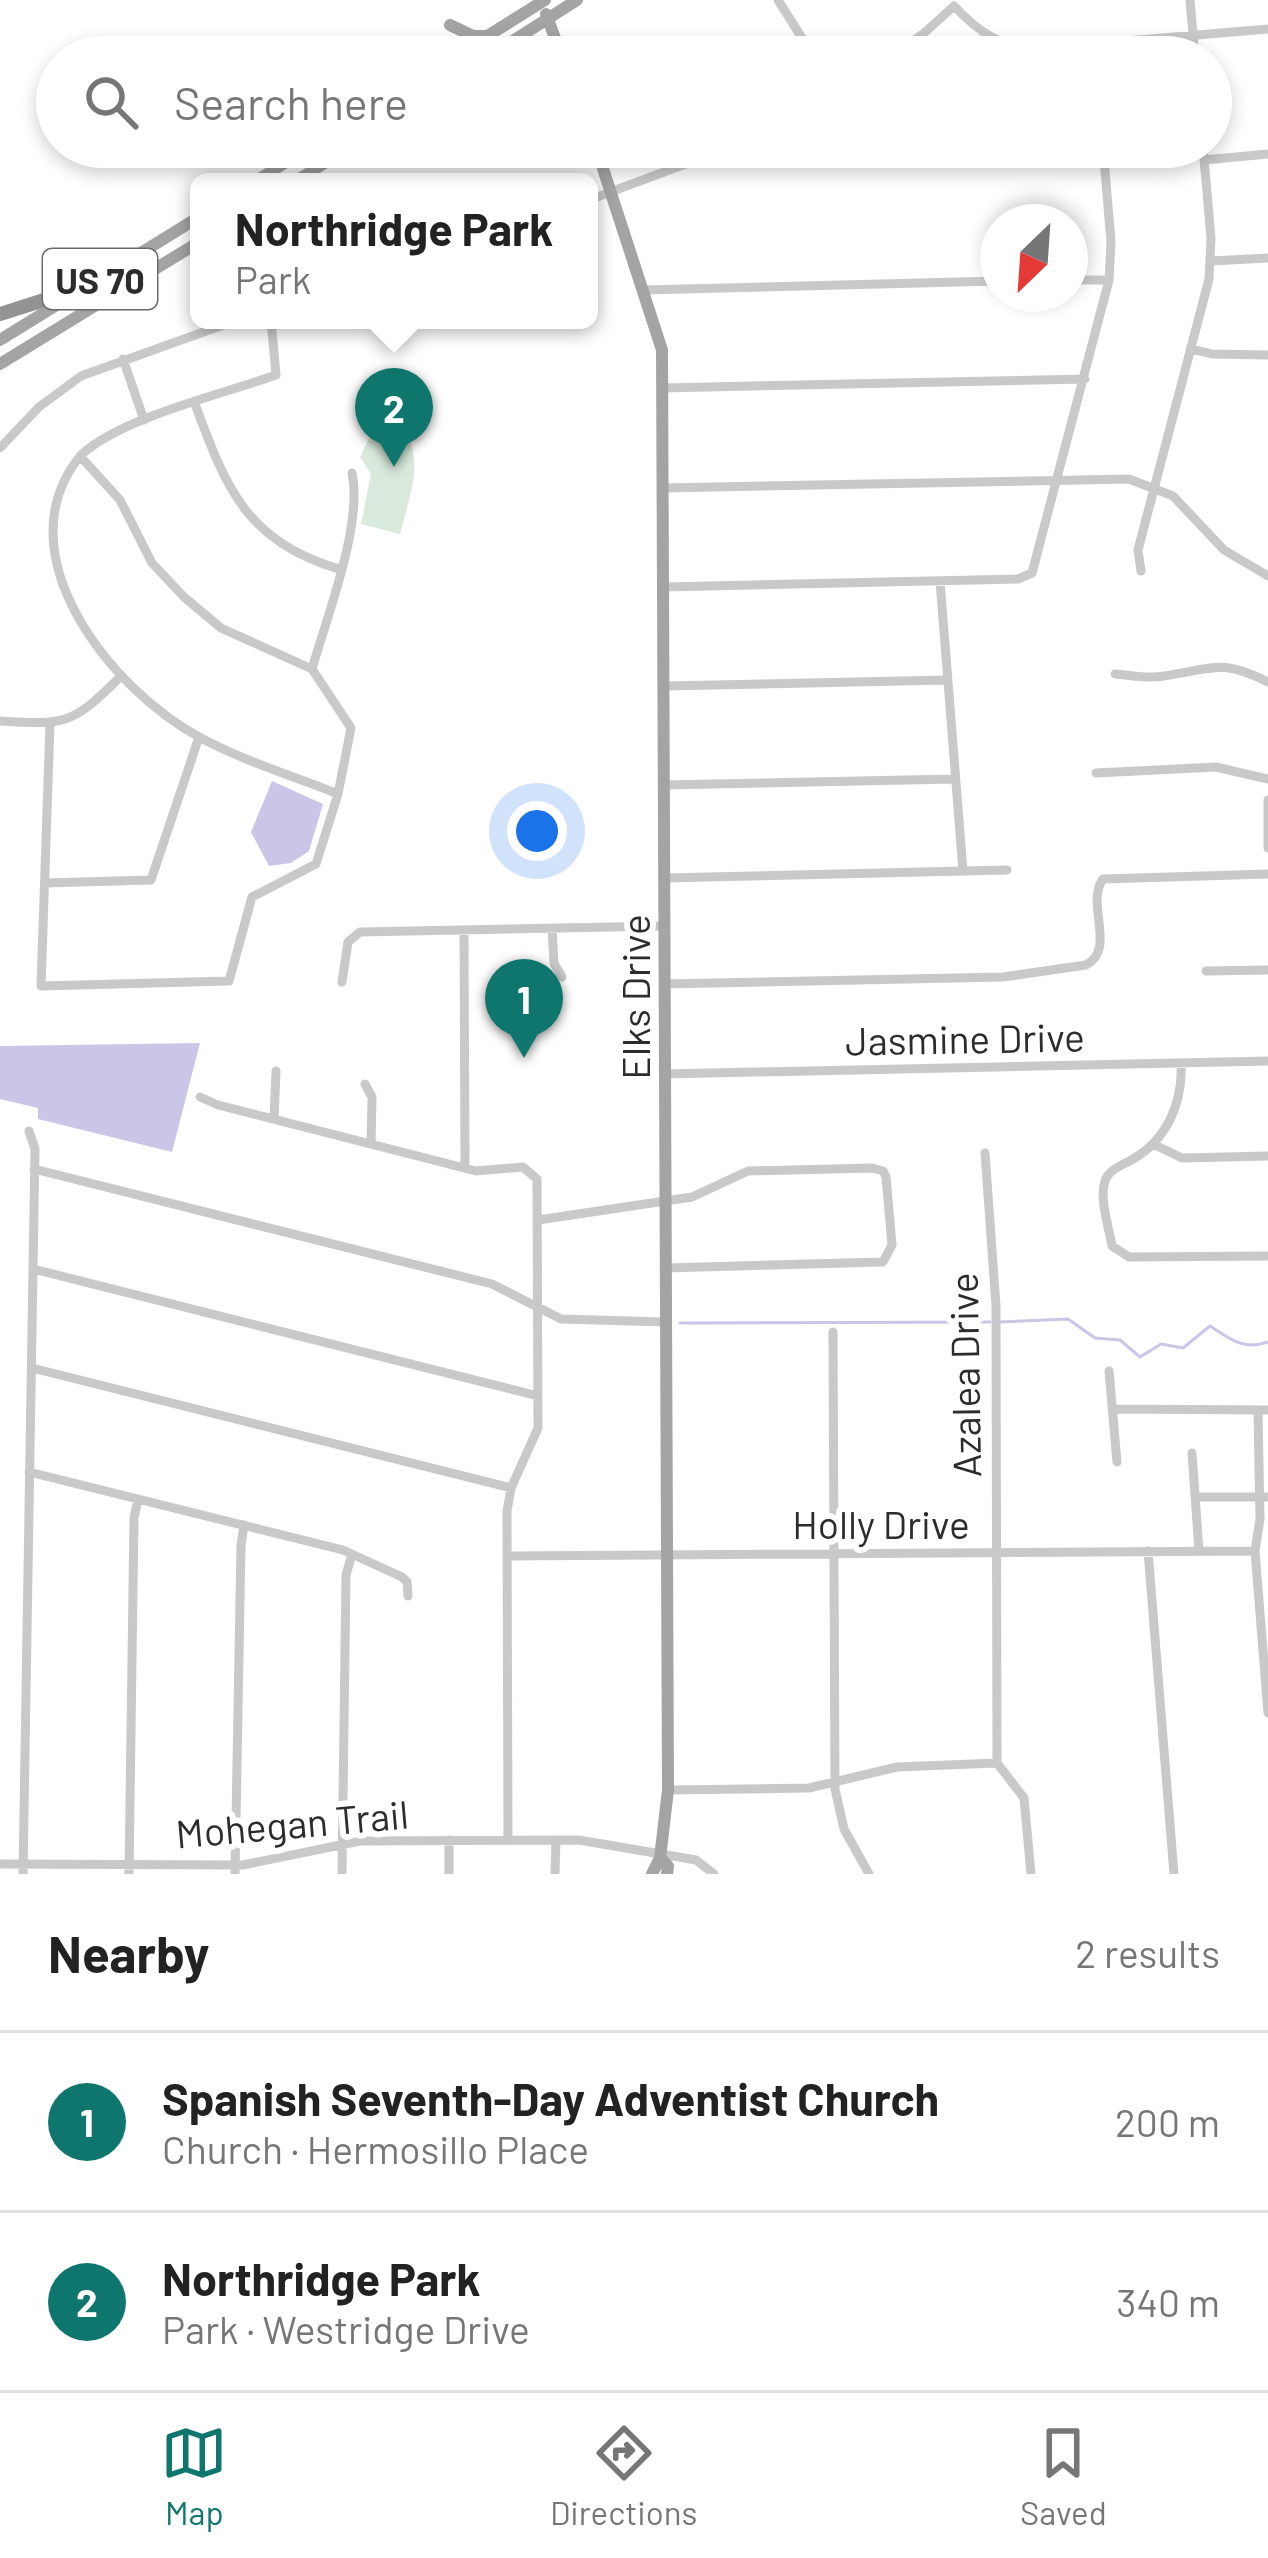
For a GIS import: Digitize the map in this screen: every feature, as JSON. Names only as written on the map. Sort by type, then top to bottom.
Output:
[{"type":"highway","points":[[0,314],[91,285]]},
{"type":"main road","points":[[520,36],[577,0]]},
{"type":"main road","points":[[452,36],[450,25],[473,36],[488,36],[542,1],[554,36]]},
{"type":"main road","name":"Elks Drive","points":[[604,168],[661,343],[668,1790],[661,1855],[652,1874]]},
{"type":"main road","name":"US 70","points":[[0,340],[190,223]]},
{"type":"main road","name":"US 70","points":[[0,364],[190,248]]},
{"type":"main road","name":"Elks Drive","points":[[661,1855],[667,1874]]},
{"type":"street","points":[[779,0],[801,36]]},
{"type":"street","points":[[1190,0],[1193,35]]},
{"type":"street","points":[[920,36],[953,3],[975,27],[991,36]]},
{"type":"street","points":[[1182,36],[1268,29]]},
{"type":"street","points":[[1232,157],[1268,154]]},
{"type":"street","points":[[598,197],[677,168]]},
{"type":"street","points":[[663,587],[1030,575],[1037,565],[1109,280],[1111,242],[1104,168]]},
{"type":"street","points":[[1141,571],[1138,550],[1192,349],[1210,261],[1204,168]]},
{"type":"street","points":[[1210,261],[1268,258]]},
{"type":"street","points":[[1088,280],[1109,280]]},
{"type":"street","points":[[644,290],[980,281]]},
{"type":"street","points":[[0,448],[62,387],[123,359],[211,329]]},
{"type":"street","points":[[273,329],[276,376],[144,420],[106,436],[80,456],[62,477],[50,502],[43,557],[56,598],[80,638],[118,679],[200,737],[338,794]]},
{"type":"street","points":[[1192,349],[1268,355]]},
{"type":"street","points":[[123,359],[144,420]]},
{"type":"street","points":[[662,388],[1085,379]]},
{"type":"street","points":[[195,404],[218,466],[246,515],[289,549],[340,569]]},
{"type":"street","points":[[50,724],[41,986],[230,981],[252,897],[316,865],[338,794],[351,728],[312,669],[221,628],[184,597],[152,562],[119,500],[80,456]]},
{"type":"street","points":[[312,669],[354,518],[352,473]]},
{"type":"street","points":[[663,488],[1122,478],[1154,486],[1186,508],[1231,556],[1268,576]]},
{"type":"street","points":[[940,581],[963,871]]},
{"type":"street","points":[[1115,674],[1162,677],[1190,668],[1236,666],[1268,682]]},
{"type":"street","points":[[0,721],[50,724],[83,714],[118,679]]},
{"type":"street","points":[[664,686],[947,680]]},
{"type":"street","points":[[45,884],[151,880],[200,737]]},
{"type":"street","points":[[1096,773],[1216,767],[1268,779]]},
{"type":"street","points":[[663,785],[955,779]]},
{"type":"street","points":[[1268,800],[1268,848]]},
{"type":"street","points":[[663,878],[1007,870]]},
{"type":"street","points":[[664,984],[1003,977],[1086,965],[1099,962],[1097,879],[1268,874]]},
{"type":"street","points":[[342,982],[347,946],[356,934],[663,926]]},
{"type":"street","points":[[552,928],[554,963],[562,977]]},
{"type":"street","points":[[464,930],[465,1168]]},
{"type":"street","points":[[1206,971],[1268,970]]},
{"type":"street","name":"Jasmine Drive","points":[[664,1075],[1268,1061]]},
{"type":"street","points":[[1181,1063],[1182,1087],[1174,1112],[1153,1144],[1110,1172],[1102,1185],[1112,1246],[1129,1257],[1268,1256]]},
{"type":"street","points":[[274,1119],[276,1071]]},
{"type":"street","points":[[365,1084],[372,1097],[370,1144]]},
{"type":"street","points":[[200,1097],[465,1168],[527,1169],[538,1183],[537,1434],[511,1488],[508,1840]]},
{"type":"street","points":[[23,1869],[34,1169],[29,1131]]},
{"type":"street","points":[[1153,1144],[1182,1158],[1268,1156]]},
{"type":"street","name":"Azalea Drive","points":[[985,1153],[996,1306],[997,1763],[1024,1798],[1031,1874]]},
{"type":"street","points":[[34,1169],[492,1284],[538,1309],[578,1322],[666,1322]]},
{"type":"street","points":[[538,1220],[697,1195],[748,1171],[883,1171],[892,1245],[889,1258],[880,1263],[665,1268]]},
{"type":"street","points":[[33,1269],[538,1396]]},
{"type":"street","points":[[833,1333],[835,1783],[844,1829],[869,1874]]},
{"type":"street","points":[[32,1368],[511,1488]]},
{"type":"street","points":[[1108,1371],[1117,1462]]},
{"type":"street","points":[[1112,1408],[1263,1410],[1264,1497],[1256,1551],[1264,1604],[1268,1713]]},
{"type":"street","points":[[1192,1453],[1199,1551]]},
{"type":"street","points":[[29,1472],[352,1554],[402,1577],[408,1596]]},
{"type":"street","points":[[1196,1497],[1264,1497]]},
{"type":"street","points":[[129,1870],[138,1498]]},
{"type":"street","points":[[235,1870],[244,1525]]},
{"type":"street","points":[[1148,1551],[1174,1874]]},
{"type":"street","name":"Holly Drive","points":[[508,1556],[1256,1551]]},
{"type":"street","points":[[342,1874],[346,1575],[352,1554]]},
{"type":"street","points":[[668,1790],[784,1790],[898,1767],[997,1763]]},
{"type":"street","points":[[449,1840],[449,1874]]},
{"type":"street","points":[[555,1874],[556,1840]]},
{"type":"street","name":"Mohegan Trail","points":[[0,1864],[23,1869],[235,1870],[343,1844],[556,1840],[601,1842],[701,1862],[714,1874]]},
{"type":"green space","points":[[386,403],[413,451],[413,480],[400,534],[361,524],[371,474],[360,457]]},
{"type":"shaded area","points":[[272,781],[323,804],[309,851],[291,863],[269,866],[251,832]]},
{"type":"shaded area","points":[[200,1043],[172,1152],[38,1119],[38,1108],[0,1099],[0,1046]]},
{"type":"waterway","points":[[1000,1322],[1068,1319],[1095,1338],[1120,1340],[1140,1357],[1161,1344],[1183,1348],[1210,1326],[1244,1344],[1268,1342]]},
{"type":"waterway","points":[[680,1323],[990,1322]]},
{"type":"place","name":"Northridge Park","points":[[394,467]]},
{"type":"place","name":"Spanish Seventh-Day Adventist Church","points":[[524,1058]]}]
